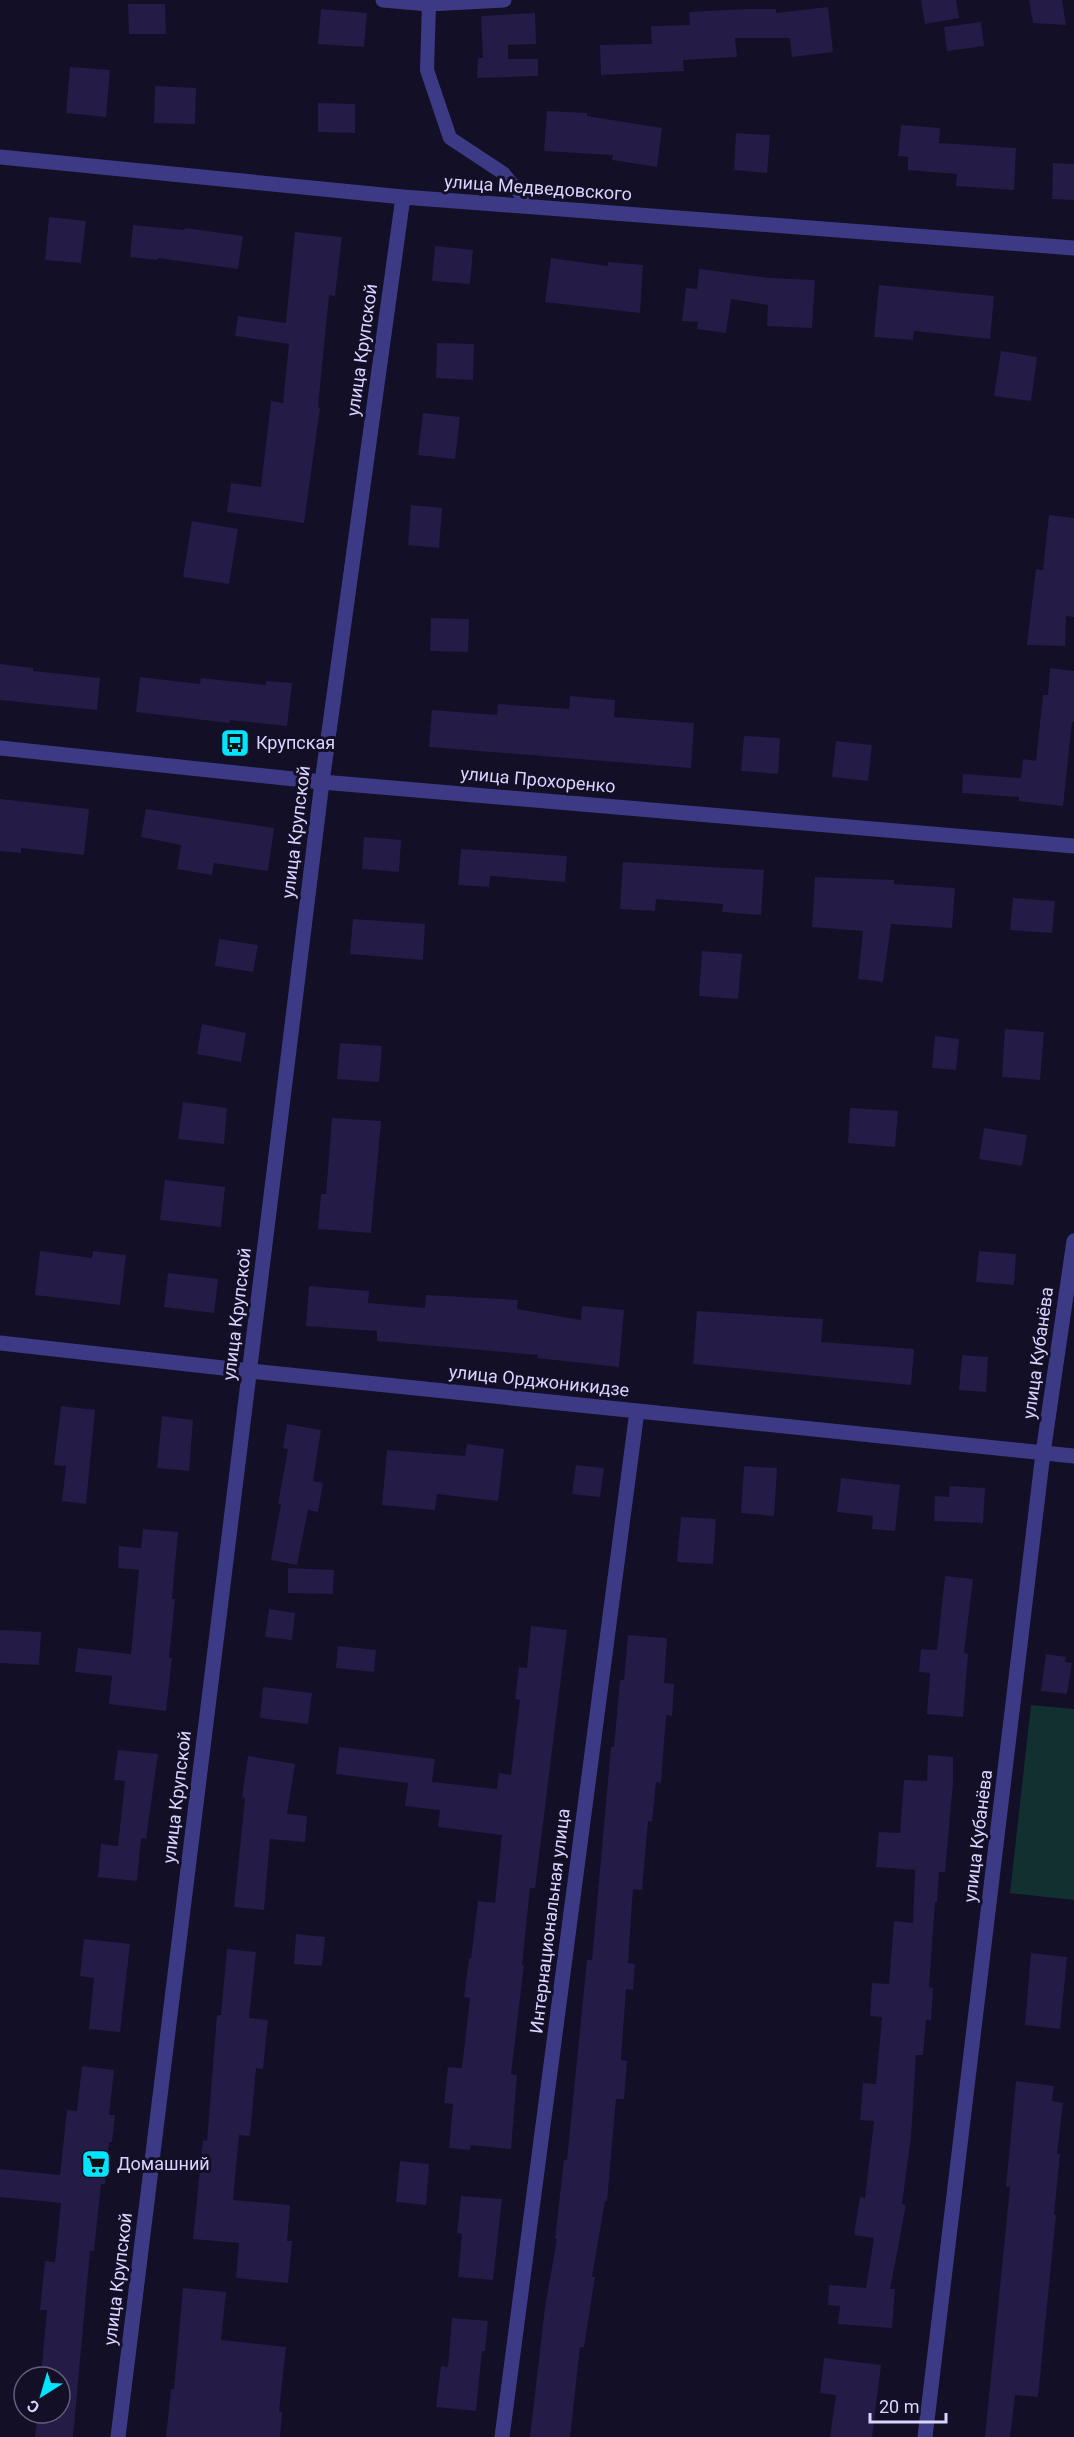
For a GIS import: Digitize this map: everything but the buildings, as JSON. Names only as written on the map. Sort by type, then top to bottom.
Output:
[{"type":"street","points":[[383,0],[429,4],[504,0]]},
{"type":"street","name":"улица Медведовского","points":[[0,157],[403,197],[1074,248]]},
{"type":"street","name":"улица Крупской","points":[[118,2437],[322,782],[403,197]]},
{"type":"street","name":"улица Прохоренко","points":[[0,748],[322,782],[1074,846]]},
{"type":"street","name":"улица Кубанёва","points":[[925,2437],[1043,1453],[1074,1241]]},
{"type":"street","name":"улица Орджоникидзе","points":[[0,1343],[1074,1456]]},
{"type":"street","name":"Интернациональная улица","points":[[502,2437],[637,1411]]},
{"type":"lane","points":[[429,4],[427,70],[450,138],[503,172],[531,207]]},
{"type":"green space","points":[[1031,1705],[1074,1709],[1074,1900],[1010,1893]]},
{"type":"place","name":"Крупская","points":[[235,743]]},
{"type":"place","name":"Домашний","points":[[96,2164]]}]
